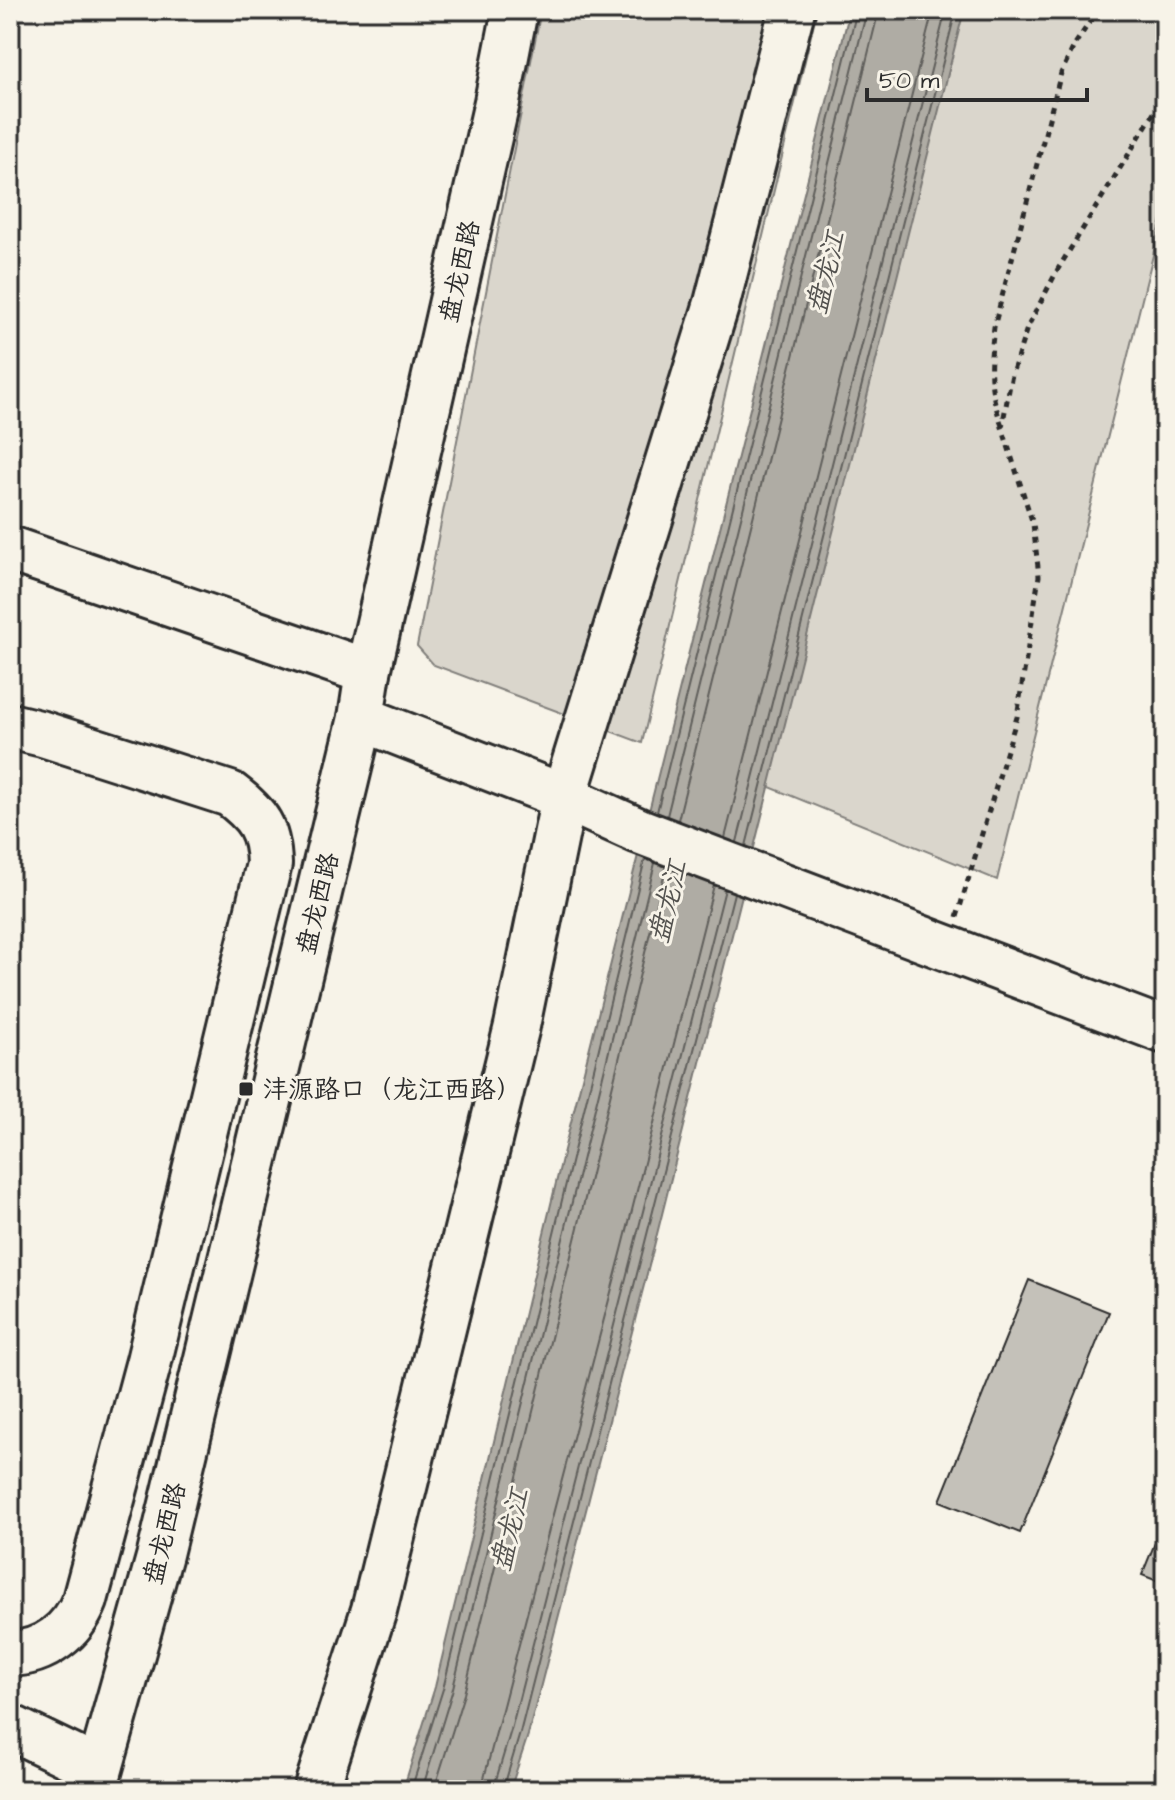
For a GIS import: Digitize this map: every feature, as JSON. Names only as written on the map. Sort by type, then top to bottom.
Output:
[{"type":"street","name":"盘龙西路","points":[[97,1780],[160,1554],[361,718],[368,672],[515,10]]},
{"type":"street","points":[[316,1790],[374,1610],[517,1026],[564,797],[717,303],[792,10]]},
{"type":"street","points":[[10,549],[368,672]]},
{"type":"street","points":[[361,718],[564,797],[639,831],[1165,1031]]},
{"type":"street","points":[[10,726],[230,794],[250,809],[262,825],[269,844],[269,864],[149,1361],[85,1600],[78,1618],[64,1633],[43,1647],[10,1654]]},
{"type":"street","points":[[10,1727],[97,1780]]},
{"type":"path","points":[[948,949],[1017,717],[1039,576],[1033,524],[990,393],[989,363],[994,327],[1061,73],[1075,44],[1098,10]]},
{"type":"path","points":[[1002,427],[1012,374],[1027,328],[1058,269],[1157,108],[1165,80]]},
{"type":"shaded area","points":[[541,10],[817,10],[642,743],[434,665],[417,646]]},
{"type":"shaded area","points":[[942,10],[1165,10],[1165,207],[997,880],[755,781]]},
{"type":"water","name":"盘龙江","points":[[850,10],[964,10],[528,1735],[510,1790],[403,1790],[435,1687],[563,1154]]},
{"type":"building","points":[[1029,1280],[1109,1312],[1020,1533],[940,1501]]},
{"type":"building","points":[[1165,1518],[1165,1584],[1142,1575]]},
{"type":"place","name":"沣源路口（龙江西路）","points":[[246,1089]]}]
